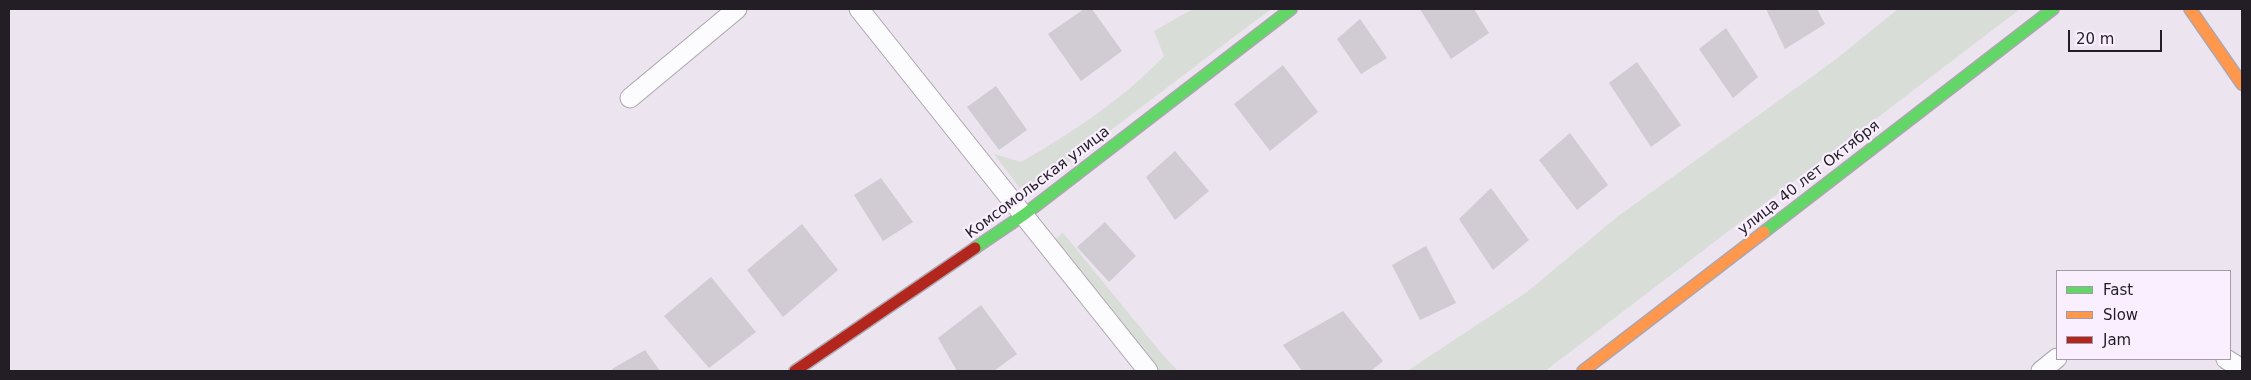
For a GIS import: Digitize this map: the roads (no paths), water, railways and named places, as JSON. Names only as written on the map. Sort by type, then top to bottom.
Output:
[{"type":"street","name":"Комсомольская улица","points":[[795,371],[1025,214],[1291,9]]},
{"type":"street","name":"улица 40 лет Октября","points":[[1583,371],[2053,9]]},
{"type":"street","points":[[2190,9],[2242,84]]},
{"type":"lane","points":[[630,98],[738,9]]},
{"type":"lane","points":[[859,9],[1025,214],[1148,371]]},
{"type":"lane","points":[[2041,371],[2056,359]]},
{"type":"lane","points":[[2228,360],[2242,369]]}]
